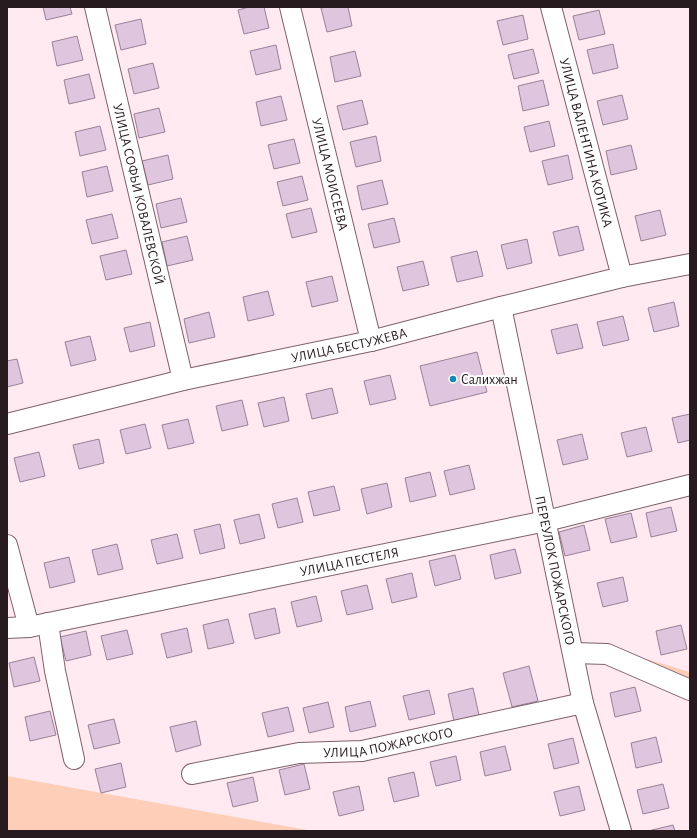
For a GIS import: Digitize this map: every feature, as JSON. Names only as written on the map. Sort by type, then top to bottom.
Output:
[{"type":"street","name":"УЛИЦА СОФЬИ КОВАЛЕВСКОЙ","points":[[95,7],[184,380]]},
{"type":"street","name":"УЛИЦА МОИСЕЕВА","points":[[290,7],[371,341]]},
{"type":"street","name":"УЛИЦА ВАЛЕНТИНА КОТИКА","points":[[552,7],[622,277]]},
{"type":"street","name":"УЛИЦА БЕСТУЖЕВА","points":[[7,424],[184,380],[371,341],[622,277],[690,264]]},
{"type":"street","name":"ПЕРЕУЛОК ПОЖАРСКОГО","points":[[501,307],[583,703],[621,831]]},
{"type":"street","name":"УЛИЦА ПЕСТЕЛЯ","points":[[7,628],[38,625],[546,521],[690,485]]},
{"type":"street","points":[[7,545],[56,671],[74,759]]},
{"type":"street","points":[[573,653],[607,654],[690,690]]},
{"type":"street","name":"УЛИЦА ПОЖАРСКОГО","points":[[192,774],[299,753],[362,750],[583,703]]},
{"type":"shaded area","points":[[623,652],[690,672],[690,691]]},
{"type":"shaded area","points":[[7,776],[313,831],[7,831]]},
{"type":"building","points":[[43,7],[70,7],[72,14],[46,20]]},
{"type":"building","points":[[249,7],[264,7],[269,28],[244,34],[238,10]]},
{"type":"building","points":[[348,7],[352,26],[327,32],[321,8]]},
{"type":"building","points":[[599,10],[605,34],[579,40],[573,16]]},
{"type":"building","points":[[523,15],[528,39],[503,45],[497,21]]},
{"type":"building","points":[[141,19],[146,44],[121,50],[115,25]]},
{"type":"building","points":[[77,36],[83,60],[57,66],[52,42]]},
{"type":"building","points":[[613,44],[618,68],[593,74],[587,50]]},
{"type":"building","points":[[276,45],[281,69],[256,75],[250,51]]},
{"type":"building","points":[[533,49],[539,73],[514,79],[508,55]]},
{"type":"building","points":[[355,51],[361,76],[335,82],[330,57]]},
{"type":"building","points":[[153,63],[159,88],[134,94],[128,69]]},
{"type":"building","points":[[89,74],[95,98],[69,104],[64,80]]},
{"type":"building","points":[[543,80],[549,105],[523,111],[518,86]]},
{"type":"building","points":[[622,95],[628,119],[603,125],[597,101]]},
{"type":"building","points":[[281,96],[287,120],[261,126],[256,102]]},
{"type":"building","points":[[362,100],[368,124],[343,130],[337,106]]},
{"type":"building","points":[[159,108],[165,132],[139,138],[134,114]]},
{"type":"building","points":[[549,121],[555,146],[530,152],[524,127]]},
{"type":"building","points":[[100,126],[106,150],[80,156],[75,132]]},
{"type":"building","points":[[376,136],[381,161],[356,167],[350,142]]},
{"type":"building","points":[[294,139],[300,163],[274,169],[268,145]]},
{"type":"building","points":[[631,145],[637,169],[611,175],[606,151]]},
{"type":"building","points":[[168,155],[173,179],[148,185],[142,161]]},
{"type":"building","points":[[568,155],[573,179],[548,185],[542,161]]},
{"type":"building","points":[[107,166],[113,191],[87,197],[82,172]]},
{"type":"building","points":[[302,176],[308,200],[283,206],[277,182]]},
{"type":"building","points":[[382,180],[388,204],[362,210],[357,186]]},
{"type":"building","points":[[181,198],[187,222],[161,228],[156,204]]},
{"type":"building","points":[[311,208],[317,232],[292,238],[286,214]]},
{"type":"building","points":[[660,210],[666,235],[641,241],[635,216]]},
{"type":"building","points":[[112,214],[118,238],[92,244],[86,220]]},
{"type":"building","points":[[394,218],[400,242],[374,248],[368,224]]},
{"type":"building","points":[[578,226],[584,250],[559,256],[553,232]]},
{"type":"building","points":[[187,236],[193,260],[167,266],[162,242]]},
{"type":"building","points":[[527,239],[532,263],[507,269],[501,245]]},
{"type":"building","points":[[126,250],[132,274],[106,280],[100,256]]},
{"type":"building","points":[[477,251],[483,276],[457,282],[451,257]]},
{"type":"building","points":[[423,261],[429,285],[403,291],[397,267]]},
{"type":"building","points":[[332,276],[338,301],[312,307],[306,282]]},
{"type":"building","points":[[268,291],[274,315],[248,321],[243,297]]},
{"type":"building","points":[[674,302],[679,326],[654,332],[648,308]]},
{"type":"building","points":[[209,312],[215,337],[189,343],[184,319]]},
{"type":"building","points":[[623,316],[629,340],[603,346],[597,322]]},
{"type":"building","points":[[150,322],[155,346],[130,352],[124,328]]},
{"type":"building","points":[[577,324],[583,348],[557,354],[551,330]]},
{"type":"building","points":[[90,336],[96,360],[71,366],[65,342]]},
{"type":"building","name":"Салихжан","points":[[477,352],[487,392],[430,406],[420,366]]},
{"type":"building","points":[[17,359],[23,383],[7,387],[7,361]]},
{"type":"building","points":[[390,375],[396,399],[370,405],[364,381]]},
{"type":"building","points":[[332,388],[338,413],[312,419],[306,394]]},
{"type":"building","points":[[284,397],[289,421],[264,427],[258,403]]},
{"type":"building","points":[[242,400],[248,425],[222,431],[216,406]]},
{"type":"building","points":[[690,414],[690,440],[678,443],[672,418]]},
{"type":"building","points":[[188,419],[194,443],[168,449],[162,425]]},
{"type":"building","points":[[145,424],[151,448],[126,454],[120,430]]},
{"type":"building","points":[[646,427],[652,451],[627,457],[621,433]]},
{"type":"building","points":[[582,434],[588,459],[563,465],[557,440]]},
{"type":"building","points":[[99,439],[104,463],[79,469],[73,445]]},
{"type":"building","points":[[39,452],[45,476],[20,482],[14,458]]},
{"type":"building","points":[[469,465],[475,489],[450,495],[444,471]]},
{"type":"building","points":[[430,472],[436,496],[410,502],[405,478]]},
{"type":"building","points":[[387,483],[392,507],[367,514],[361,489]]},
{"type":"building","points":[[334,486],[340,510],[314,516],[308,492]]},
{"type":"building","points":[[297,498],[303,522],[278,528],[272,504]]},
{"type":"building","points":[[671,507],[677,531],[651,537],[646,513]]},
{"type":"building","points":[[631,513],[637,537],[611,543],[605,519]]},
{"type":"building","points":[[259,514],[265,538],[240,544],[234,520]]},
{"type":"building","points":[[220,524],[225,548],[200,554],[194,530]]},
{"type":"building","points":[[584,525],[590,550],[565,556],[559,532]]},
{"type":"building","points":[[177,534],[183,558],[157,564],[151,540]]},
{"type":"building","points":[[117,544],[123,569],[98,575],[92,550]]},
{"type":"building","points":[[515,549],[521,573],[495,579],[490,555]]},
{"type":"building","points":[[455,555],[461,579],[435,586],[429,561]]},
{"type":"building","points":[[69,557],[75,582],[50,588],[44,563]]},
{"type":"building","points":[[412,573],[417,597],[392,603],[386,579]]},
{"type":"building","points":[[623,577],[628,601],[603,607],[597,583]]},
{"type":"building","points":[[367,585],[373,609],[347,615],[341,591]]},
{"type":"building","points":[[316,596],[322,621],[297,627],[291,602]]},
{"type":"building","points":[[275,608],[280,633],[255,639],[249,614]]},
{"type":"building","points":[[228,619],[234,643],[208,649],[203,625]]},
{"type":"building","points":[[681,625],[687,649],[661,655],[656,631]]},
{"type":"building","points":[[187,628],[192,652],[167,658],[161,634]]},
{"type":"building","points":[[127,630],[133,654],[107,660],[101,636]]},
{"type":"building","points":[[86,631],[91,655],[66,661],[60,637]]},
{"type":"building","points":[[34,657],[40,681],[14,687],[9,663]]},
{"type":"building","points":[[529,666],[538,701],[512,707],[503,673]]},
{"type":"building","points":[[635,687],[641,711],[615,717],[610,693]]},
{"type":"building","points":[[473,688],[479,715],[454,721],[448,694]]},
{"type":"building","points":[[429,690],[435,714],[409,720],[403,696]]},
{"type":"building","points":[[370,701],[376,726],[350,732],[345,707]]},
{"type":"building","points":[[328,702],[334,727],[309,733],[303,708]]},
{"type":"building","points":[[288,707],[294,731],[268,737],[262,713]]},
{"type":"building","points":[[50,711],[56,735],[30,741],[25,717]]},
{"type":"building","points":[[114,719],[120,743],[94,749],[88,725]]},
{"type":"building","points":[[196,721],[201,745],[176,752],[170,727]]},
{"type":"building","points":[[656,737],[662,762],[636,768],[631,743]]},
{"type":"building","points":[[573,738],[579,763],[554,769],[548,744]]},
{"type":"building","points":[[505,746],[511,770],[485,776],[480,752]]},
{"type":"building","points":[[456,756],[461,780],[436,786],[430,762]]},
{"type":"building","points":[[121,763],[126,787],[101,793],[95,769]]},
{"type":"building","points":[[304,764],[310,789],[285,795],[279,770]]},
{"type":"building","points":[[414,772],[419,796],[394,802],[388,778]]},
{"type":"building","points":[[253,777],[258,801],[233,807],[227,783]]},
{"type":"building","points":[[663,784],[669,808],[643,814],[637,790]]},
{"type":"building","points":[[359,786],[364,810],[339,816],[333,792]]},
{"type":"building","points":[[579,786],[585,810],[560,816],[554,792]]},
{"type":"building","points":[[673,825],[675,831],[648,831]]},
{"type":"place","name":"Салихжан","points":[[453,379]]}]
